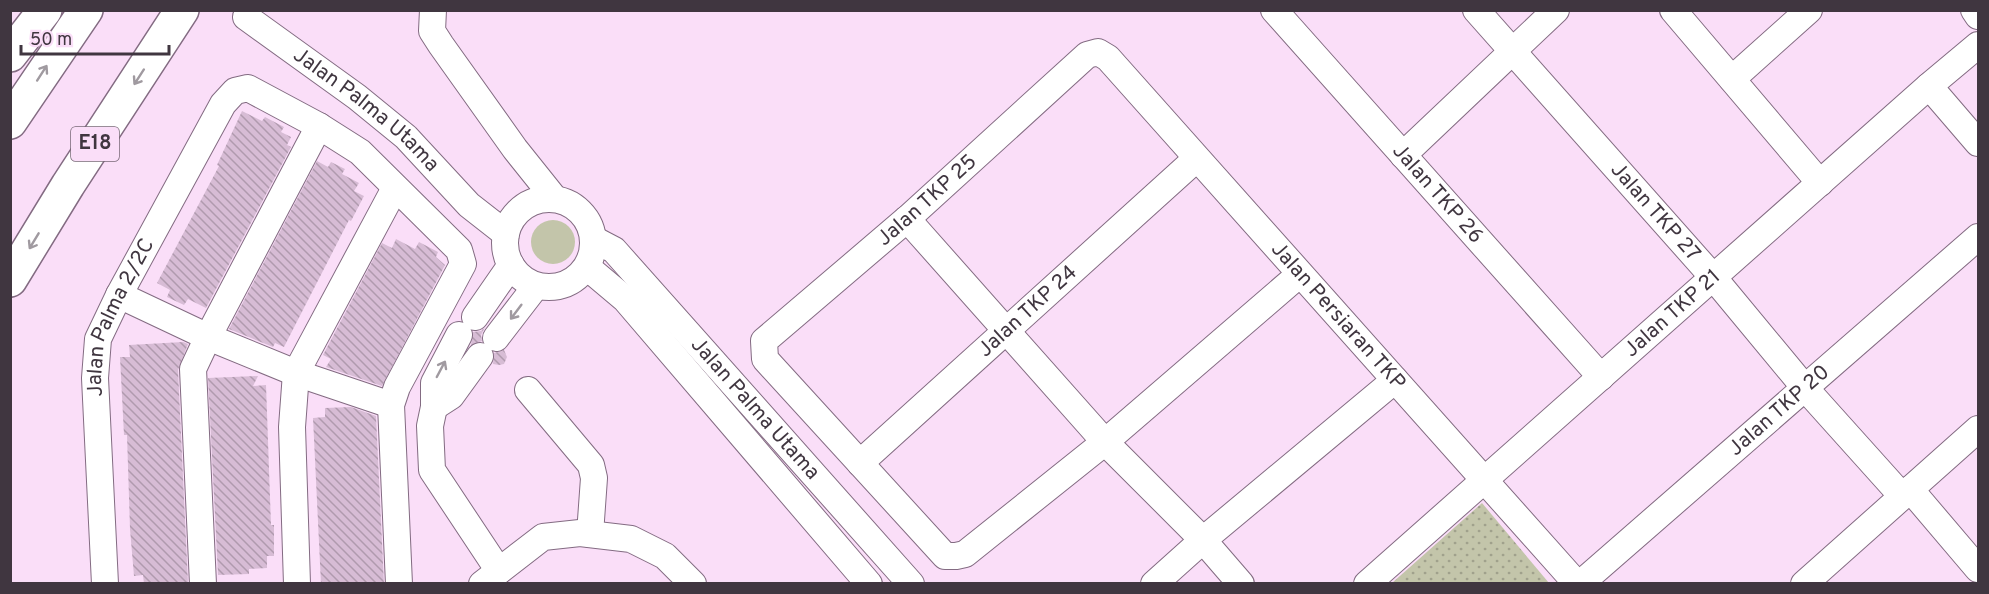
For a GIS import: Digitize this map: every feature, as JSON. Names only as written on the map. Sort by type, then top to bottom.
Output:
[{"type":"highway","points":[[10,55],[45,10]]},
{"type":"highway","points":[[10,122],[86,10]]},
{"type":"highway","name":"E18","points":[[10,280],[178,14]]},
{"type":"street","points":[[433,10],[432,31],[441,45],[515,149],[555,199]]},
{"type":"street","name":"Jalan TKP 26","points":[[1274,10],[1601,377]]},
{"type":"street","name":"Jalan TKP 27","points":[[1476,10],[1713,278],[1805,388],[1978,569]]},
{"type":"street","points":[[1403,155],[1556,10]]},
{"type":"street","points":[[1673,10],[1820,183]]},
{"type":"street","points":[[1732,80],[1809,10]]},
{"type":"street","points":[[1974,10],[1978,16]]},
{"type":"street","name":"Jalan Palma Utama","points":[[246,17],[357,97],[406,137],[469,205],[506,234]]},
{"type":"street","name":"Jalan TKP 21","points":[[1367,584],[1978,45]]},
{"type":"street","name":"Jalan Persiaran TKP","points":[[1098,52],[1108,58],[1578,584]]},
{"type":"street","name":"Jalan TKP 25","points":[[860,463],[765,359],[764,341],[907,219],[1087,54],[1098,52]]},
{"type":"street","points":[[1929,86],[1978,143]]},
{"type":"street","name":"Jalan Palma 2/2C","points":[[105,584],[95,378],[98,339],[118,295],[223,104],[236,92],[248,88],[319,126]]},
{"type":"street","points":[[203,584],[193,369],[319,126],[360,152],[459,250],[463,264],[397,387],[392,405],[399,584]]},
{"type":"street","name":"Jalan TKP 24","points":[[860,463],[1196,159]]},
{"type":"street","points":[[297,584],[292,427],[296,374],[395,188]]},
{"type":"street","points":[[542,199],[555,199],[570,203],[581,212],[590,225],[593,254],[587,267],[577,278],[564,285],[550,288],[536,286],[526,281],[511,265],[506,255],[506,234],[510,221],[529,203],[542,199]]},
{"type":"street","points":[[907,219],[1105,442],[1203,540],[1241,584]]},
{"type":"street","name":"Jalan TKP 20","points":[[1578,584],[1978,237]]},
{"type":"street","name":"Jalan Palma Utama","points":[[593,239],[614,250],[911,584]]},
{"type":"street","points":[[511,265],[467,326],[434,383],[434,407],[430,426],[432,470],[490,577],[543,537],[580,533],[631,539],[665,556],[693,584]]},
{"type":"street","points":[[587,267],[625,299],[869,584]]},
{"type":"street","points":[[860,463],[945,556],[965,554],[1105,442],[1300,274]]},
{"type":"street","points":[[434,407],[451,396],[536,286]]},
{"type":"street","points":[[118,295],[208,337],[296,374],[392,405]]},
{"type":"street","points":[[1154,584],[1203,540],[1395,380]]},
{"type":"street","points":[[528,390],[591,465],[594,478],[590,534]]},
{"type":"street","points":[[1804,584],[1978,429]]},
{"type":"green space","points":[[553,220],[562,221],[569,226],[574,233],[574,251],[569,258],[562,263],[553,264],[544,263],[537,258],[532,251],[531,242],[532,233],[537,226],[544,221]]},
{"type":"green space","points":[[1482,503],[1549,583],[1392,583]]},
{"type":"building","points":[[242,111],[262,121],[265,117],[284,127],[281,132],[291,137],[287,145],[291,147],[206,308],[188,299],[184,305],[167,297],[170,290],[157,283],[219,166],[217,165]]},
{"type":"building","points":[[317,161],[328,167],[331,162],[345,169],[342,174],[359,183],[354,191],[364,196],[351,221],[349,220],[284,347],[275,343],[273,347],[229,329]]},
{"type":"building","points":[[396,239],[415,249],[419,242],[438,252],[436,257],[445,265],[382,386],[326,367],[331,359],[323,355],[382,243],[392,248]]},
{"type":"building","points":[[485,327],[481,335],[482,341],[471,345],[473,332],[481,331]]},
{"type":"building","points":[[183,342],[188,344],[178,370],[188,583],[144,584],[143,575],[134,576],[127,435],[124,435],[120,357],[130,357],[129,345]]},
{"type":"building","points":[[504,350],[507,357],[504,364],[493,364],[494,353]]},
{"type":"building","points":[[258,376],[253,386],[266,385],[274,556],[267,556],[267,568],[249,569],[249,574],[218,575],[208,378]]},
{"type":"building","points":[[351,407],[376,416],[384,584],[321,584],[313,418],[325,417],[325,408]]}]
